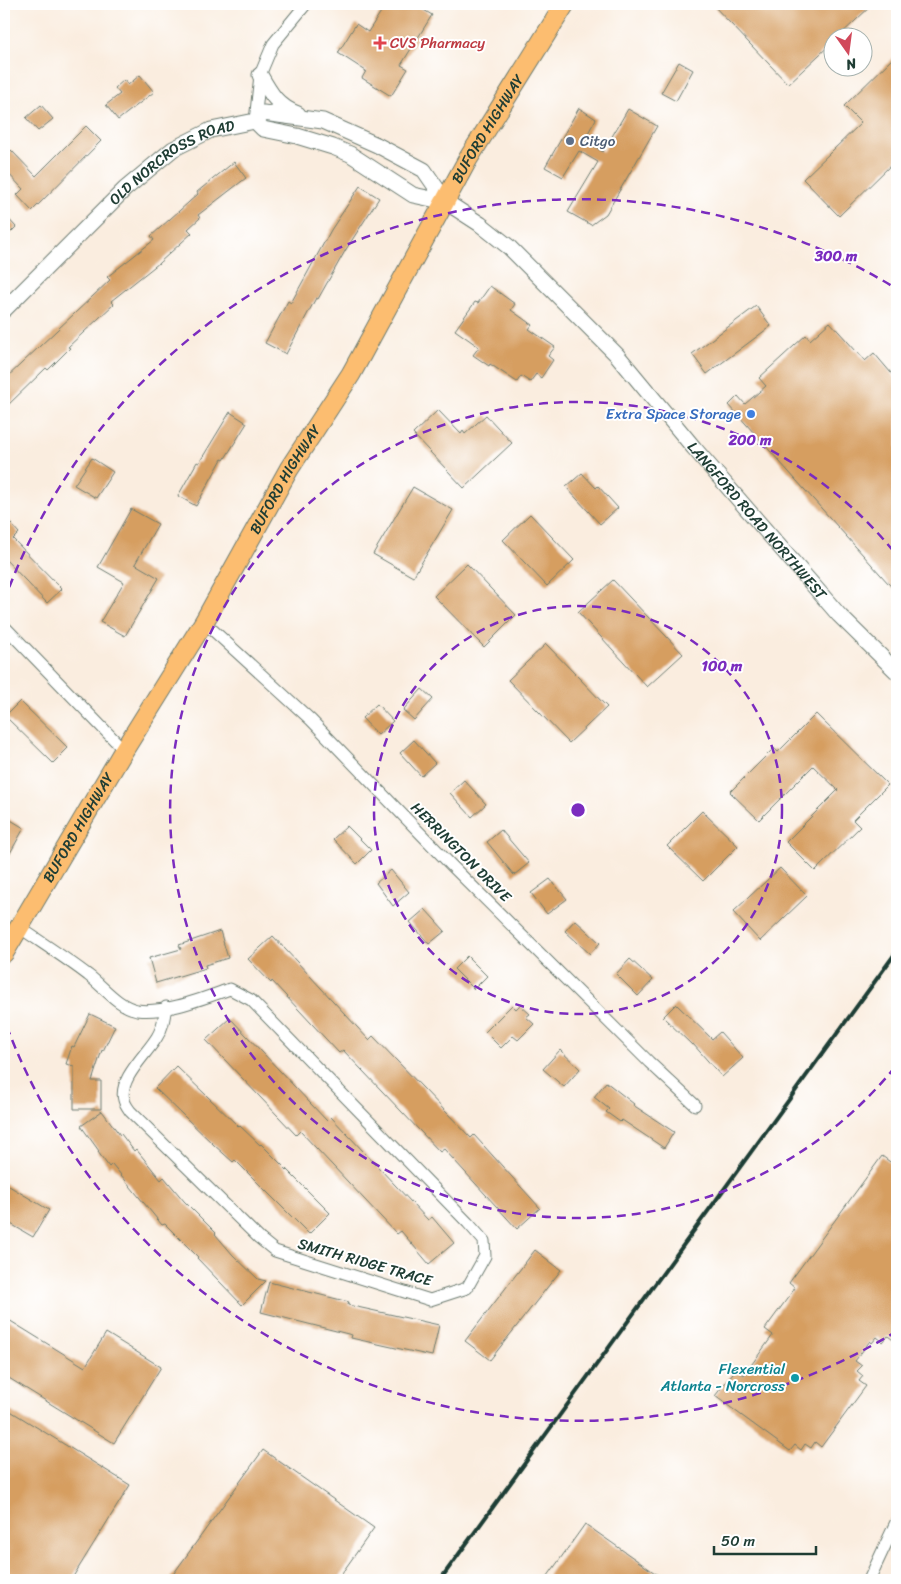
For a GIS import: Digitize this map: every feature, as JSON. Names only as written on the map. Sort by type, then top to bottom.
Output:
[{"type":"main road","name":"BUFORD HIGHWAY","points":[[4,953],[124,750],[204,622],[289,469],[351,374],[468,159],[564,4]]},
{"type":"street","name":"OLD NORCROSS ROAD","points":[[4,310],[126,189],[172,149],[211,130],[255,121],[260,75],[273,44],[306,4]]},
{"type":"street","points":[[260,75],[272,96],[289,111],[309,118]]},
{"type":"street","name":"LANGFORD ROAD NORTHWEST","points":[[446,202],[424,170],[377,145],[323,121],[263,113],[255,121],[263,130],[297,136],[350,154],[413,195],[446,202],[480,224],[509,247],[603,339],[839,616],[897,672]]},
{"type":"street","name":"HERRINGTON DRIVE","points":[[204,622],[311,720],[451,865],[649,1062],[695,1105]]},
{"type":"street","points":[[4,626],[124,750]]},
{"type":"street","name":"SMITH RIDGE TRACE","points":[[19,927],[89,975],[123,1004],[135,1009],[152,1011],[199,1000],[230,989],[251,1000],[484,1241],[485,1256],[467,1288],[430,1300],[275,1251],[259,1238],[130,1111],[124,1100],[124,1085],[134,1067],[146,1054],[158,1036],[163,1024],[166,1008]]},
{"type":"street","points":[[870,1580],[897,1520]]},
{"type":"building","name":"CVS Pharmacy","points":[[386,4],[414,4],[432,15],[401,65],[408,69],[391,96],[362,78],[366,71],[338,53],[356,24],[368,32]]},
{"type":"building","points":[[712,4],[873,4],[848,28],[824,28],[824,50],[788,84]]},
{"type":"building","points":[[897,54],[897,159],[839,216],[803,179],[861,123],[844,106]]},
{"type":"building","points":[[679,62],[693,70],[676,101],[661,93]]},
{"type":"building","points":[[140,75],[154,92],[118,120],[106,105],[120,94],[115,88],[124,80],[128,85]]},
{"type":"building","points":[[41,105],[53,119],[38,131],[26,118]]},
{"type":"building","points":[[579,108],[596,119],[584,140],[603,152],[628,109],[657,126],[606,214],[591,225],[568,212],[598,162],[579,151],[563,177],[545,167]]},
{"type":"building","points":[[86,126],[101,141],[32,211],[17,195],[23,189],[4,169],[4,157],[11,150],[36,176]]},
{"type":"building","points":[[234,162],[246,178],[198,215],[200,218],[188,229],[192,233],[159,263],[111,301],[114,304],[68,347],[70,348],[48,370],[46,368],[4,409],[4,380],[110,280],[107,277],[154,240],[151,236],[198,194],[197,192]]},
{"type":"building","points":[[360,186],[379,198],[345,251],[318,299],[316,298],[286,354],[265,343],[288,301],[291,303],[331,230]]},
{"type":"building","points":[[4,214],[16,227],[4,239]]},
{"type":"building","points":[[490,286],[515,304],[511,310],[532,325],[529,329],[555,347],[548,356],[553,360],[541,378],[536,374],[530,382],[521,376],[517,382],[473,355],[479,347],[455,330],[475,302],[478,303]]},
{"type":"building","points":[[756,306],[771,326],[707,374],[692,354]]},
{"type":"building","points":[[830,322],[865,361],[874,353],[897,380],[897,593],[729,405],[738,396],[745,404],[766,386],[759,378],[806,335],[810,340]]},
{"type":"building","points":[[438,410],[461,434],[463,431],[465,434],[486,415],[512,443],[464,488],[413,434]]},
{"type":"building","points":[[230,412],[247,423],[224,460],[222,459],[196,506],[178,496],[197,462],[199,463]]},
{"type":"building","points":[[92,458],[113,472],[96,498],[74,485]]},
{"type":"building","points":[[582,473],[596,488],[598,486],[618,508],[600,524],[566,487]]},
{"type":"building","points":[[413,487],[453,510],[413,577],[373,554]]},
{"type":"building","points":[[131,509],[158,524],[135,564],[159,578],[125,636],[100,622],[124,582],[98,567]]},
{"type":"building","points":[[530,514],[574,560],[547,586],[503,540]]},
{"type":"building","points":[[4,516],[19,533],[13,539],[62,589],[47,603],[4,558]]},
{"type":"building","points":[[467,564],[516,615],[484,647],[434,596]]},
{"type":"building","points":[[613,580],[683,654],[647,687],[578,612]]},
{"type":"building","points":[[546,644],[607,707],[569,743],[508,680]]},
{"type":"building","points":[[422,689],[433,699],[414,720],[403,710]]},
{"type":"building","points":[[20,701],[68,748],[53,763],[5,716]]},
{"type":"building","points":[[377,704],[393,721],[378,735],[362,718]]},
{"type":"building","points":[[816,714],[888,785],[853,820],[860,827],[815,871],[786,842],[838,790],[813,766],[759,820],[730,792],[774,748],[778,752]]},
{"type":"building","points":[[414,740],[435,763],[421,776],[400,753]]},
{"type":"building","points":[[464,780],[486,804],[472,817],[450,793]]},
{"type":"building","points":[[702,811],[738,846],[703,881],[667,846]]},
{"type":"building","points":[[4,816],[24,828],[4,864]]},
{"type":"building","points":[[347,826],[371,850],[357,864],[333,839]]},
{"type":"building","points":[[501,830],[529,863],[514,875],[487,842]]},
{"type":"building","points":[[780,868],[807,896],[760,941],[733,912]]},
{"type":"building","points":[[391,870],[409,892],[393,906],[376,883]]},
{"type":"building","points":[[550,879],[567,899],[547,914],[531,893]]},
{"type":"building","points":[[425,909],[445,931],[429,944],[410,922]]},
{"type":"building","points":[[575,920],[600,943],[590,954],[565,931]]},
{"type":"building","points":[[220,931],[228,958],[205,965],[206,968],[156,983],[149,958],[181,949],[179,945]]},
{"type":"building","points":[[273,936],[369,1040],[373,1036],[471,1138],[474,1135],[540,1208],[517,1229],[444,1149],[440,1152],[343,1050],[339,1053],[272,981],[271,983],[248,959]]},
{"type":"building","points":[[467,956],[487,976],[474,989],[454,969]]},
{"type":"building","points":[[630,959],[653,980],[638,996],[616,974]]},
{"type":"building","points":[[676,1004],[712,1039],[720,1032],[743,1058],[722,1077],[693,1044],[663,1017]]},
{"type":"building","points":[[512,1005],[516,1009],[520,1005],[530,1014],[526,1017],[534,1024],[518,1040],[513,1036],[501,1048],[485,1032]]},
{"type":"building","points":[[90,1014],[115,1026],[102,1050],[92,1081],[101,1081],[101,1109],[74,1109],[74,1066],[66,1064],[72,1046],[74,1047]]},
{"type":"building","points":[[230,1018],[327,1121],[331,1117],[428,1220],[432,1217],[454,1243],[429,1264],[401,1231],[397,1234],[300,1131],[296,1135],[206,1040]]},
{"type":"building","points":[[560,1050],[580,1069],[564,1087],[543,1069]]},
{"type":"building","points":[[176,1066],[239,1127],[261,1144],[330,1213],[309,1234],[235,1160],[233,1162],[214,1145],[155,1088]]},
{"type":"building","points":[[606,1082],[633,1105],[674,1132],[664,1148],[622,1120],[620,1122],[606,1112],[609,1109],[594,1097]]},
{"type":"building","points":[[102,1111],[134,1151],[136,1149],[161,1180],[164,1177],[184,1201],[216,1233],[233,1255],[258,1279],[266,1281],[242,1305],[165,1224],[162,1225],[112,1164],[109,1167],[98,1152],[81,1126]]},
{"type":"building","points":[[882,1156],[897,1167],[897,1343],[888,1336],[883,1342],[877,1337],[872,1343],[870,1341],[855,1361],[862,1366],[857,1371],[863,1376],[859,1381],[866,1386],[821,1447],[815,1442],[811,1448],[805,1444],[801,1450],[795,1445],[790,1451],[715,1396],[736,1369],[744,1375],[773,1335],[765,1329],[795,1288],[789,1283]]},
{"type":"building","points":[[4,1183],[49,1210],[33,1237],[4,1220]]},
{"type":"building","points":[[535,1250],[561,1270],[490,1360],[465,1341]]},
{"type":"building","points":[[269,1282],[349,1302],[348,1305],[439,1325],[432,1356],[351,1338],[352,1335],[261,1312]]},
{"type":"building","points":[[4,1317],[85,1367],[106,1333],[161,1367],[114,1443],[4,1375]]},
{"type":"building","points":[[4,1407],[130,1485],[71,1580],[4,1580]]},
{"type":"building","points":[[263,1450],[374,1528],[337,1580],[169,1580]]},
{"type":"building","points":[[585,1524],[665,1580],[545,1580]]},
{"type":"railway","points":[[440,1580],[897,951]]},
{"type":"place","name":"CVS Pharmacy","points":[[380,43]]},
{"type":"place","name":"Citgo","points":[[570,141]]},
{"type":"place","name":"Extra Space Storage","points":[[751,414]]},
{"type":"place","name":"Flexential Atlanta - Norcross","points":[[795,1378]]}]
